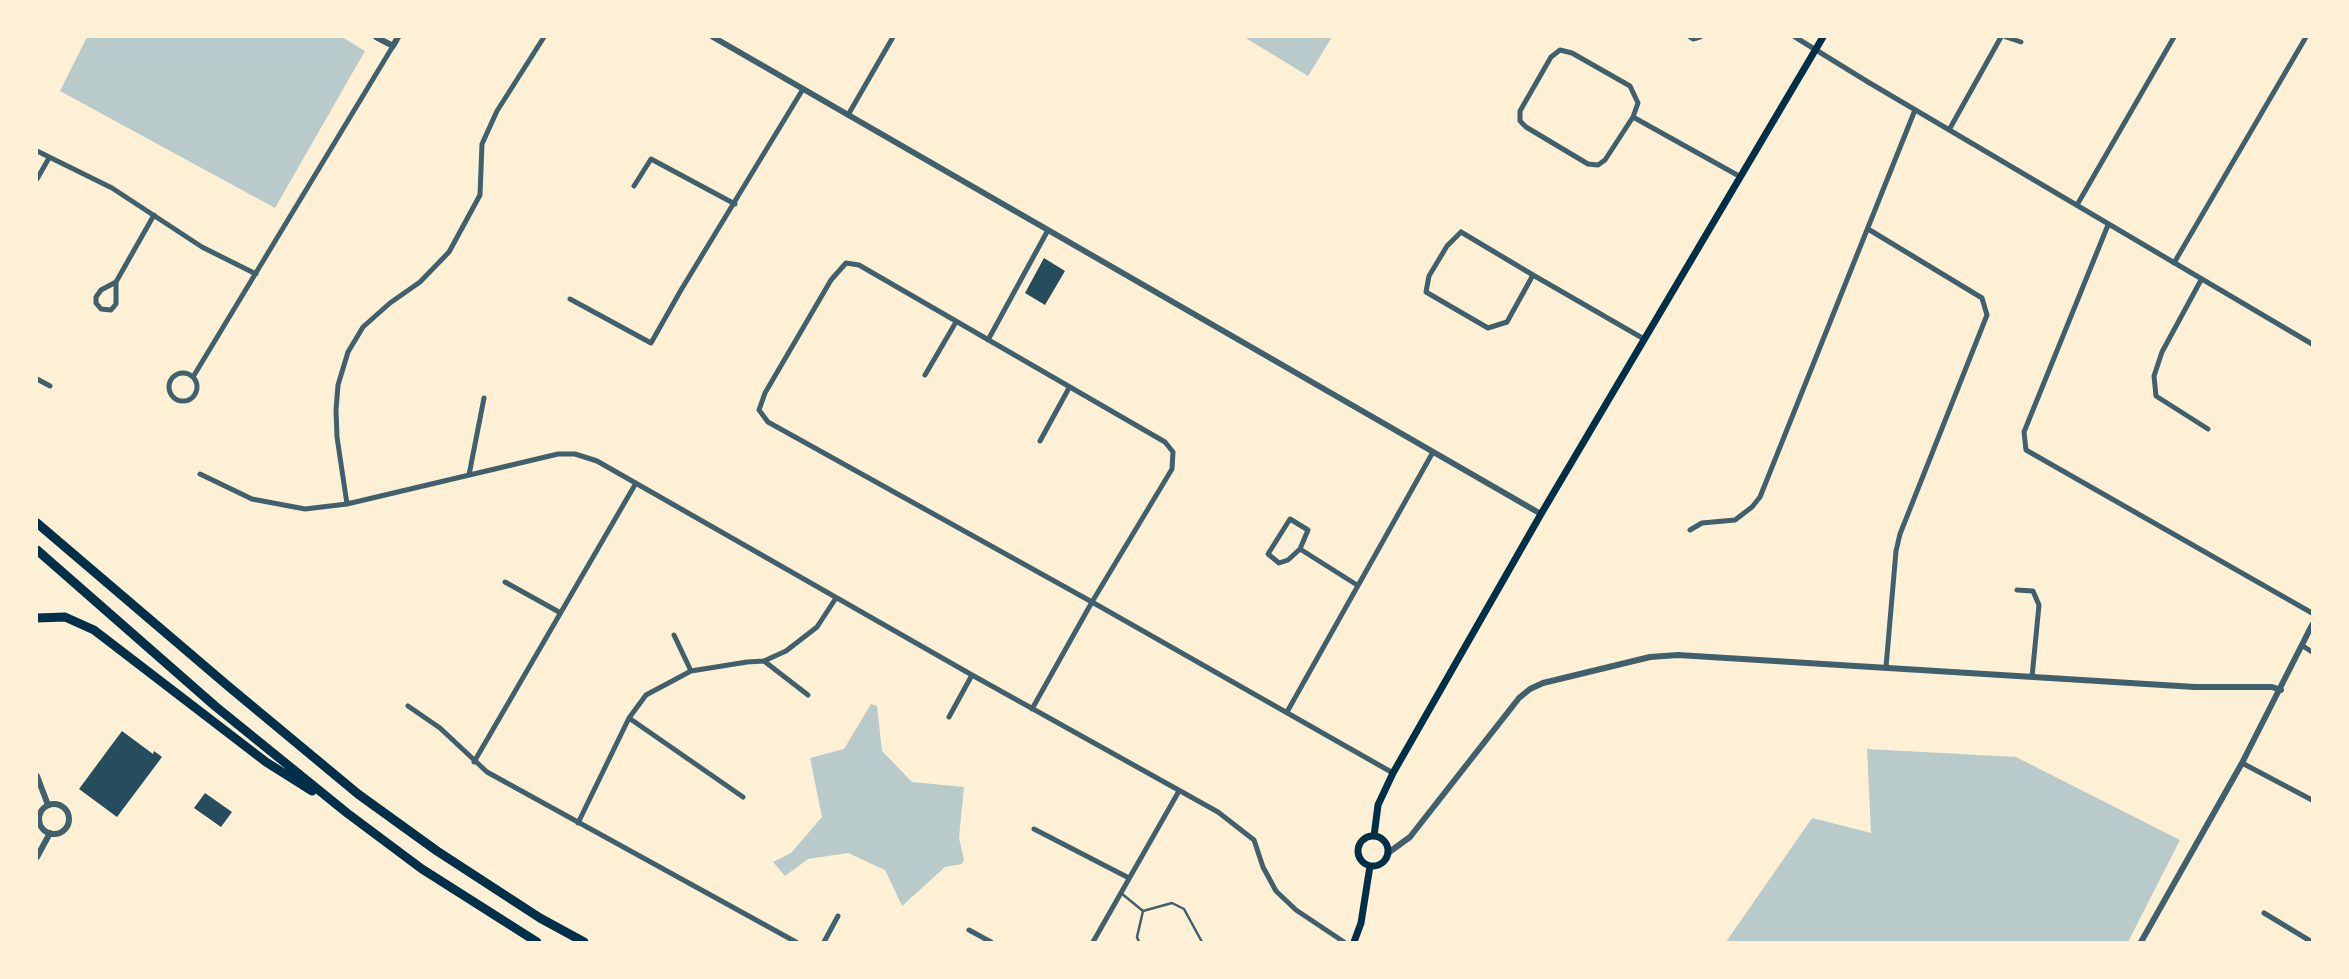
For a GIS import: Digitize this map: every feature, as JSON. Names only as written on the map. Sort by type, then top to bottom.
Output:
[{"type":"highway","points":[[37,523],[228,687],[358,794],[437,851],[540,918],[584,942]]},
{"type":"highway","points":[[37,550],[215,706],[346,813],[422,870],[537,942]]},
{"type":"highway","points":[[37,618],[65,617],[94,630],[266,762],[346,813]]},
{"type":"main road","points":[[1374,836],[1378,805],[1393,773],[1541,514],[1823,37]]},
{"type":"main road","points":[[1374,836],[1386,843],[1388,853],[1383,862],[1370,866],[1361,860],[1358,846],[1365,838],[1374,836]]},
{"type":"main road","points":[[1354,942],[1361,923],[1370,866]]},
{"type":"street","points":[[376,37],[393,46]]},
{"type":"street","points":[[193,377],[398,37]]},
{"type":"street","points":[[347,504],[337,437],[336,410],[338,385],[348,352],[363,327],[390,303],[420,282],[449,252],[480,195],[482,144],[497,111],[544,37]]},
{"type":"street","points":[[713,37],[722,39],[803,89],[1541,514]]},
{"type":"street","points":[[848,115],[893,37]]},
{"type":"street","points":[[1690,37],[1700,37]]},
{"type":"street","points":[[1795,37],[2312,344]]},
{"type":"street","points":[[1950,130],[2001,37]]},
{"type":"street","points":[[2006,37],[2021,42]]},
{"type":"street","points":[[2077,205],[2174,37]]},
{"type":"street","points":[[2174,263],[2306,37]]},
{"type":"street","points":[[1560,50],[1572,53],[1630,86],[1637,103],[1633,117],[1605,160],[1598,164],[1588,164],[1526,127],[1520,121],[1520,111],[1551,57],[1560,50]]},
{"type":"street","points":[[570,299],[652,343],[681,290],[803,89]]},
{"type":"street","points":[[1690,530],[1702,523],[1735,520],[1752,508],[1760,497],[1915,110]]},
{"type":"street","points":[[1633,117],[1739,176]]},
{"type":"street","points":[[37,151],[112,188],[202,247],[256,274]]},
{"type":"street","points":[[37,179],[49,158]]},
{"type":"street","points":[[634,186],[651,159],[735,204]]},
{"type":"street","points":[[116,282],[101,290],[96,297],[96,303],[101,309],[111,310],[116,304],[116,282],[155,215]]},
{"type":"street","points":[[2108,225],[2024,432],[2026,450],[2312,613]]},
{"type":"street","points":[[1868,229],[1982,298],[1987,315],[1900,534],[1896,551],[1886,667]]},
{"type":"street","points":[[988,340],[1048,230]]},
{"type":"street","points":[[1533,275],[1507,321],[1488,328],[1426,292],[1429,276],[1447,246],[1461,232],[1644,339]]},
{"type":"street","points":[[1032,709],[1092,602],[1172,468],[1173,452],[1164,442],[956,321],[859,265],[846,263],[831,280],[765,393],[760,410],[768,422],[1092,602],[1393,773]]},
{"type":"street","points":[[2201,279],[2162,352],[2154,376],[2156,396],[2208,429]]},
{"type":"street","points":[[925,375],[956,321]]},
{"type":"street","points":[[183,372],[193,377],[197,388],[193,397],[179,401],[172,396],[169,383],[174,375],[183,372]]},
{"type":"street","points":[[37,379],[50,386]]},
{"type":"street","points":[[1040,441],[1069,388]]},
{"type":"street","points":[[469,475],[484,398]]},
{"type":"street","points":[[1287,712],[1433,452]]},
{"type":"street","points":[[200,474],[252,499],[305,509],[347,504],[558,454],[575,454],[597,461],[1218,812],[1254,840],[1263,867],[1276,891],[1296,910],[1344,942]]},
{"type":"street","points":[[474,762],[636,483]]},
{"type":"street","points":[[1290,519],[1308,530],[1300,549],[1288,560],[1279,563],[1268,554],[1290,519]]},
{"type":"street","points":[[1300,549],[1357,584]]},
{"type":"street","points":[[505,582],[559,612]]},
{"type":"street","points":[[2017,590],[2034,591],[2039,605],[2032,677]]},
{"type":"street","points":[[578,823],[629,718],[646,695],[691,671],[764,661],[786,651],[817,627],[836,598]]},
{"type":"street","points":[[2141,942],[2242,763],[2312,625]]},
{"type":"street","points":[[674,635],[691,671]]},
{"type":"street","points":[[2303,646],[2312,652]]},
{"type":"street","points":[[1388,853],[1410,837],[1423,822],[1519,698],[1542,683],[1650,657],[1678,655],[2195,687],[2272,687],[2281,690]]},
{"type":"street","points":[[764,661],[808,695]]},
{"type":"street","points":[[949,717],[972,675]]},
{"type":"street","points":[[408,706],[440,728],[487,772],[796,942]]},
{"type":"street","points":[[629,718],[743,797]]},
{"type":"street","points":[[2242,763],[2312,800]]},
{"type":"street","points":[[37,776],[48,805]]},
{"type":"street","points":[[1093,942],[1179,791]]},
{"type":"street","points":[[48,805],[61,806],[69,818],[64,829],[55,833],[45,831],[39,822],[40,812],[48,805]]},
{"type":"street","points":[[1034,829],[1129,878]]},
{"type":"street","points":[[37,857],[50,833]]},
{"type":"street","points":[[2264,913],[2312,942]]},
{"type":"street","points":[[824,942],[838,916]]},
{"type":"street","points":[[969,930],[991,942]]},
{"type":"lane","points":[[1121,893],[1143,911]]},
{"type":"lane","points":[[1143,911],[1172,903],[1184,909],[1202,942]]},
{"type":"lane","points":[[1139,942],[1137,937],[1143,911]]},
{"type":"shaded area","points":[[87,37],[342,37],[365,51],[275,208],[60,91]]},
{"type":"shaded area","points":[[1244,37],[1332,37],[1308,76]]},
{"type":"shaded area","points":[[871,704],[877,706],[882,751],[912,782],[964,787],[959,838],[964,860],[962,864],[945,867],[902,906],[885,870],[848,853],[808,859],[785,876],[773,862],[791,853],[822,817],[810,758],[844,749]]},
{"type":"shaded area","points":[[1867,749],[2016,757],[2180,840],[2128,942],[1726,942],[1812,818],[1871,833]]},
{"type":"building","points":[[1044,258],[1065,271],[1045,305],[1025,293]]},
{"type":"building","points":[[122,731],[153,754],[154,751],[162,757],[117,817],[79,789]]},
{"type":"building","points":[[205,793],[232,812],[221,827],[194,808]]}]
